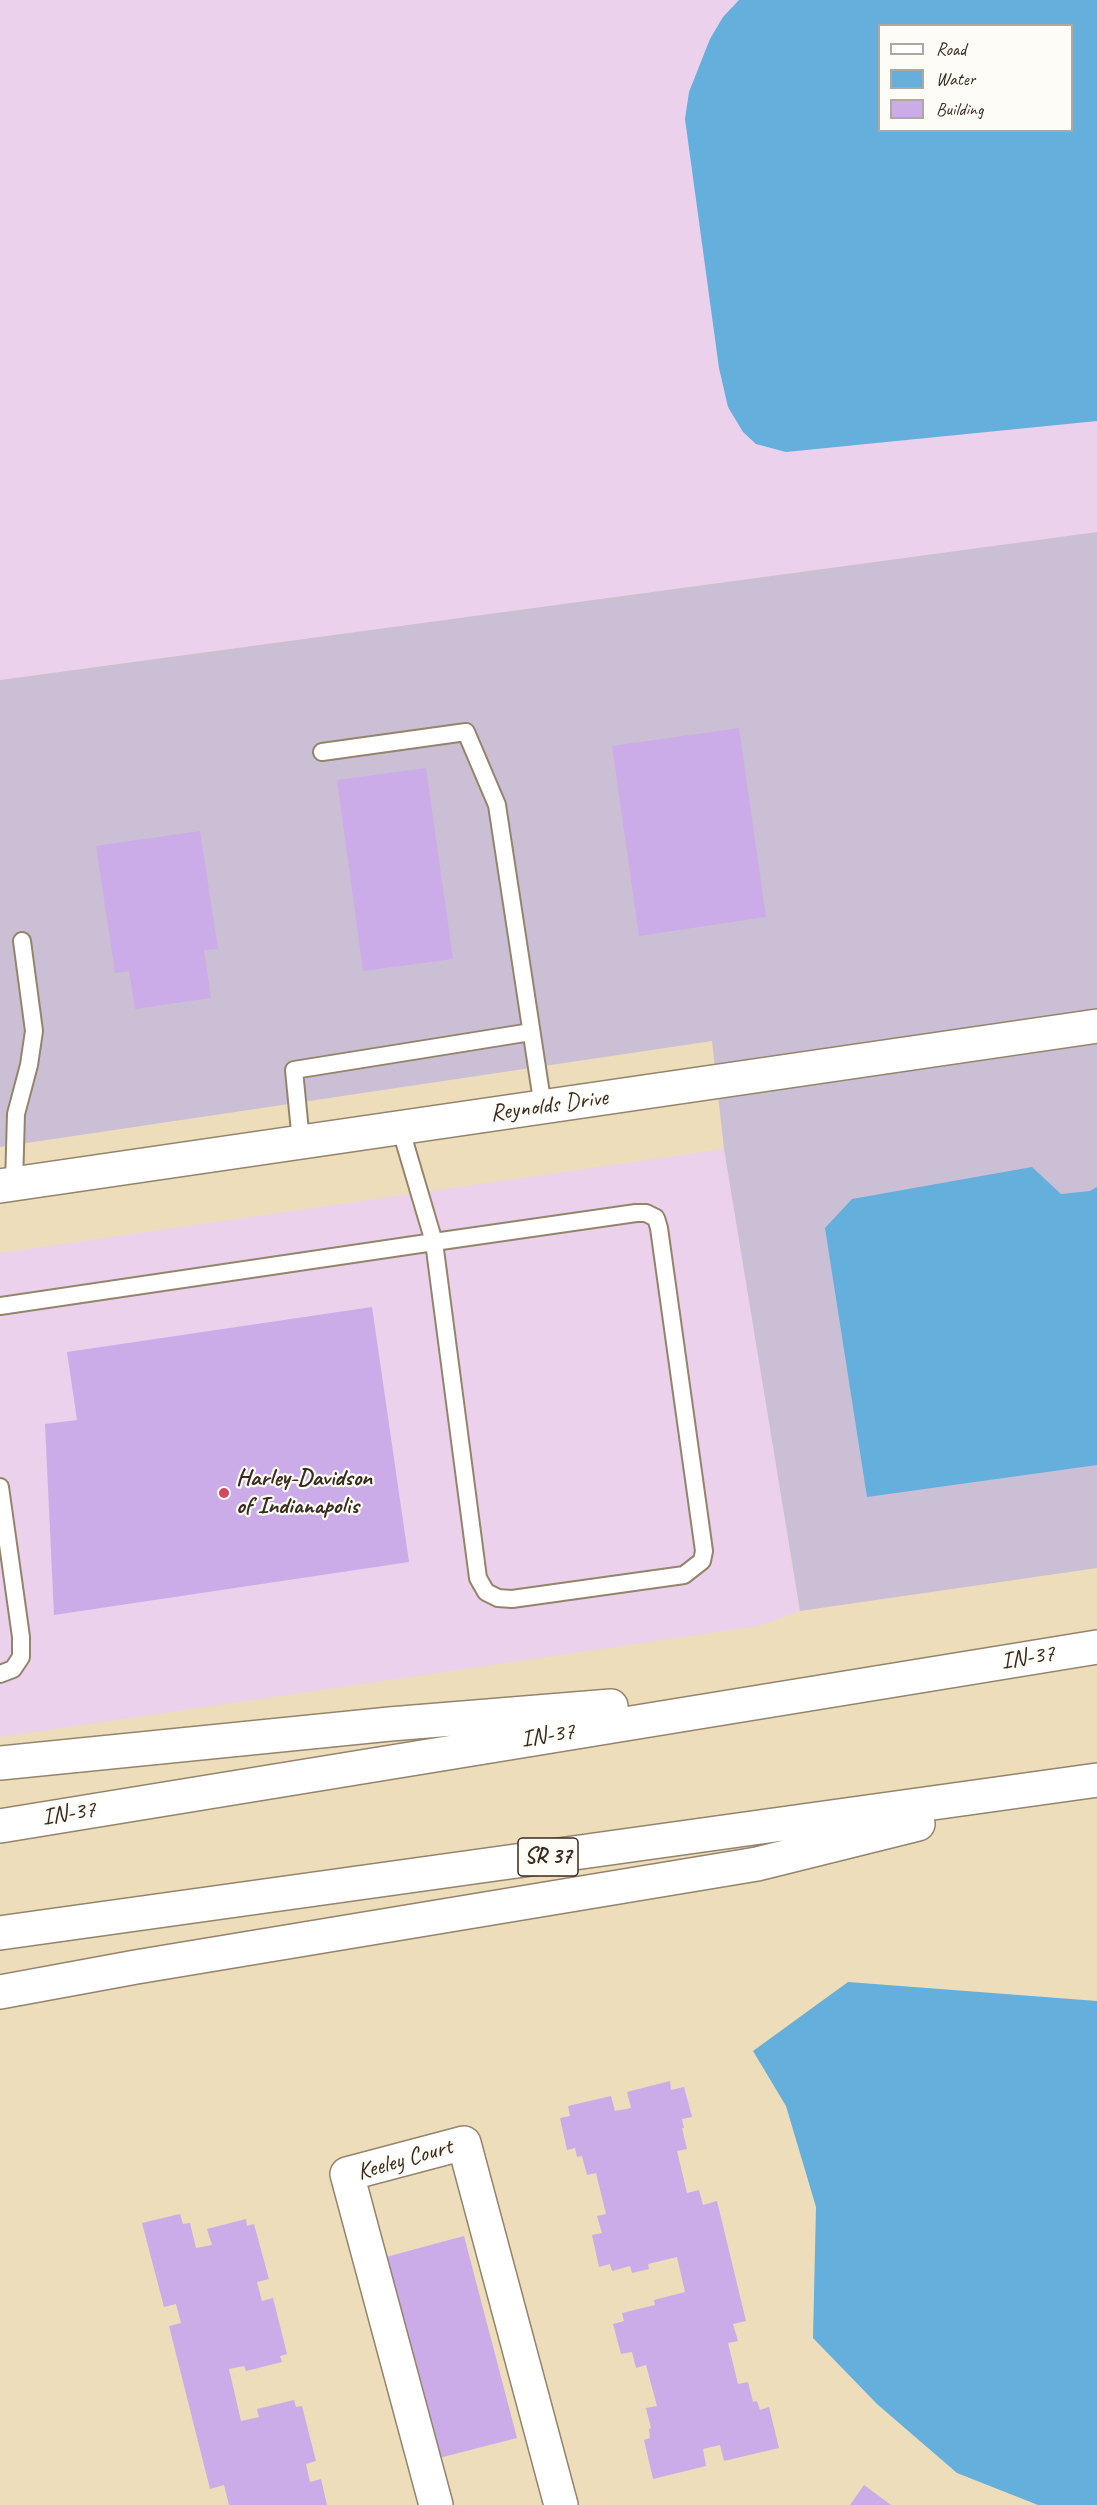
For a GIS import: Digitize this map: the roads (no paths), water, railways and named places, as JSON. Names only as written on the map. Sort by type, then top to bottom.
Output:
[{"type":"main road","name":"Reynolds Drive","points":[[7,1185],[1097,1026]]},
{"type":"main road","name":"IN-37","points":[[0,1826],[1097,1647]]},
{"type":"main road","points":[[0,1763],[390,1724],[849,1687]]},
{"type":"main road","points":[[0,1992],[136,1966],[757,1864],[1089,1781]]},
{"type":"main road","name":"SR 37","points":[[0,1933],[1089,1781]]},
{"type":"main road","name":"Keeley Court","points":[[436,2505],[347,2174],[464,2143],[561,2505]]},
{"type":"lane","points":[[322,752],[466,732],[497,805],[543,1107]]},
{"type":"lane","points":[[7,1185],[16,1114],[29,1065],[34,1031],[22,941]]},
{"type":"lane","points":[[301,1142],[294,1070],[531,1032]]},
{"type":"lane","points":[[0,1306],[434,1242],[646,1213],[656,1218],[660,1228],[704,1551],[702,1561],[694,1569],[684,1575],[512,1599],[498,1598],[486,1592],[478,1578],[434,1242],[400,1127]]},
{"type":"lane","points":[[0,1487],[21,1637],[21,1657],[14,1669],[0,1674]]},
{"type":"water","points":[[739,0],[1097,0],[1097,421],[786,452],[756,444],[743,432],[728,407],[719,368],[685,119],[689,92],[710,39],[723,17]]},
{"type":"water","points":[[1032,1167],[1061,1194],[1090,1191],[1097,1187],[1097,1465],[867,1497],[825,1228],[852,1199]]},
{"type":"water","points":[[848,1982],[1097,2001],[1097,2505],[1038,2505],[957,2473],[877,2404],[813,2338],[816,2207],[786,2106],[753,2051]]},
{"type":"place","name":"Harley-Davidson of Indianapolis","points":[[224,1493]]}]
